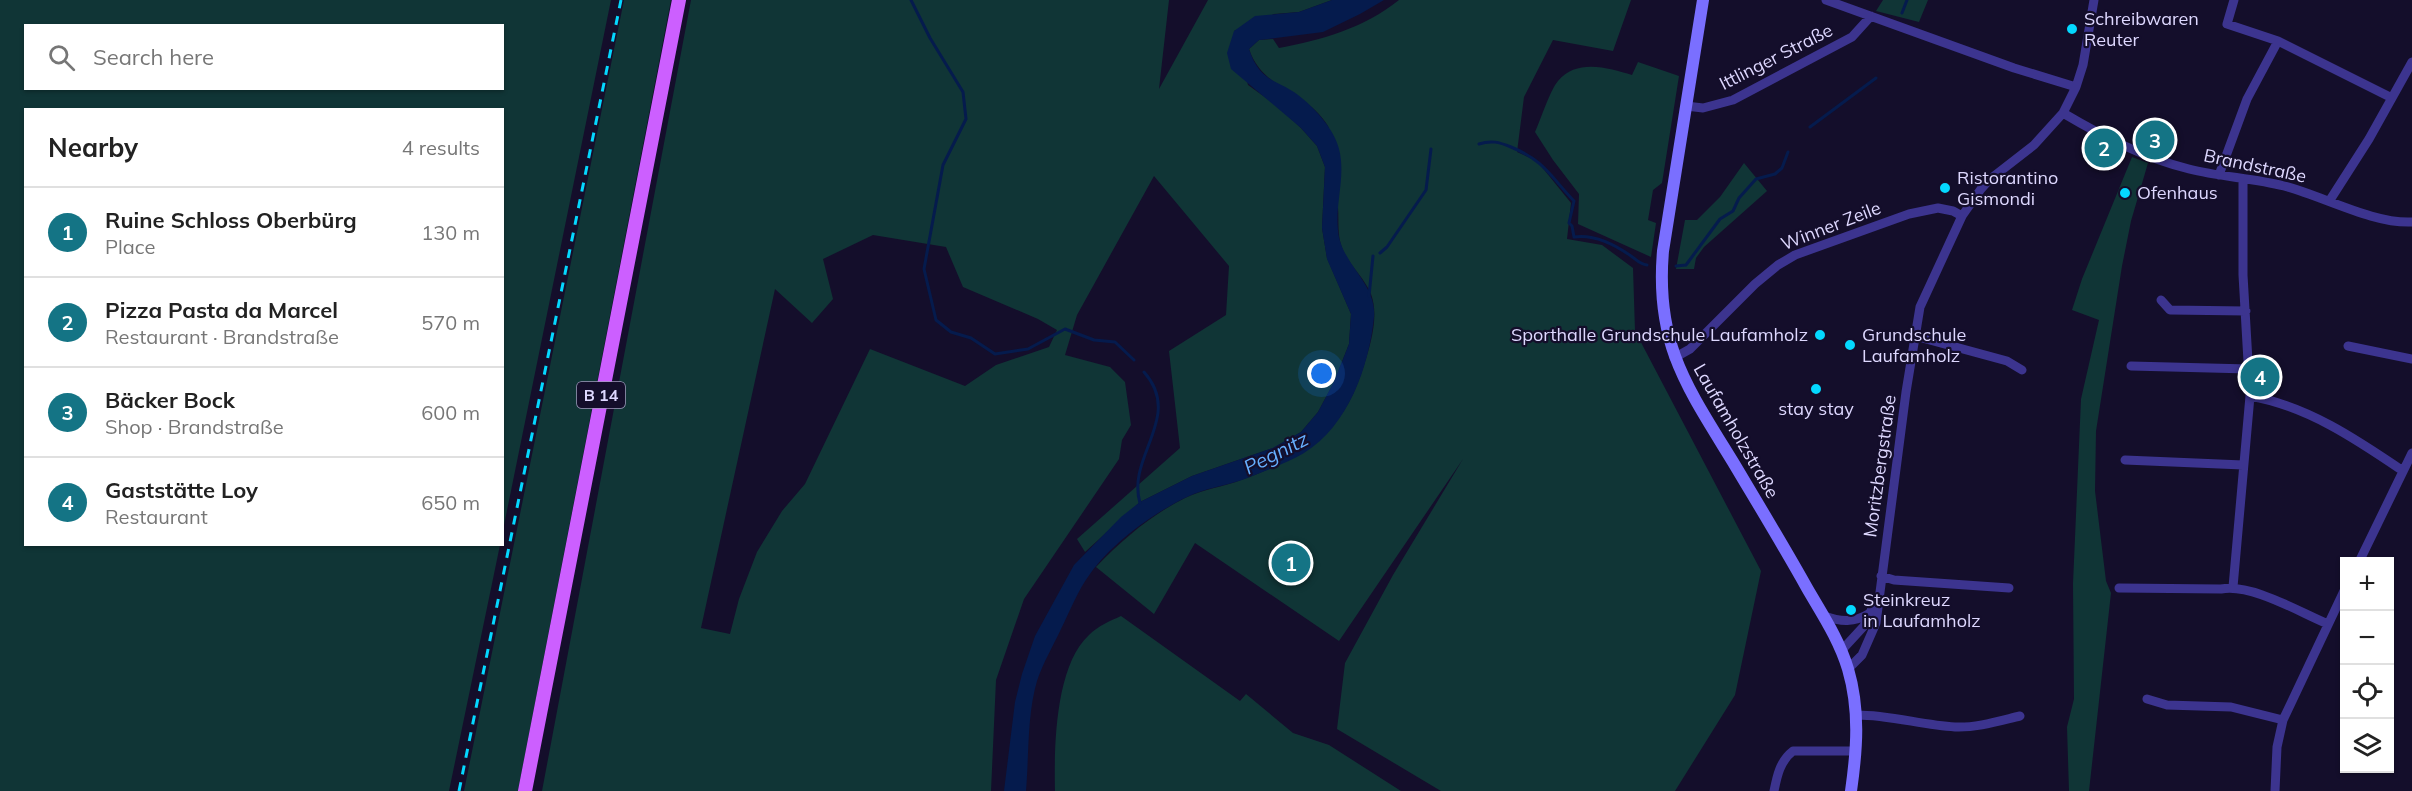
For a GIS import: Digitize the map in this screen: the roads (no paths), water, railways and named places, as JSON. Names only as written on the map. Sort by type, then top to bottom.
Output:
[{"type":"main road","name":"B 14","points":[[525,791],[679,0]]},
{"type":"main road","name":"Laufamholzstraße","points":[[1703,0],[1662,263],[1663,310],[1674,358],[1695,403],[1824,616],[1841,651],[1848,669],[1857,715],[1856,751],[1851,791]]},
{"type":"street","points":[[1826,0],[2014,68],[2076,87]]},
{"type":"street","name":"Moritzbergstraße","points":[[1848,669],[1860,659],[1876,622],[1920,308],[1962,216],[1989,180],[2034,145],[2063,113],[2076,87],[2085,55],[2094,0]]},
{"type":"street","points":[[2234,0],[2227,24],[2278,41],[2392,98]]},
{"type":"street","name":"Ittlinger Straße","points":[[1686,106],[1703,108],[1733,100],[1852,37],[1871,16]]},
{"type":"street","points":[[2219,175],[2247,99],[2278,41]]},
{"type":"street","points":[[2330,200],[2412,62]]},
{"type":"street","name":"Brandstraße","points":[[2063,113],[2148,156],[2188,169],[2282,185],[2366,214],[2400,222],[2412,222]]},
{"type":"street","points":[[2233,587],[2250,396],[2243,275],[2243,180]]},
{"type":"street","name":"Winner Zeile","points":[[1674,358],[1690,349],[1766,274],[1795,255],[1909,214],[1938,208],[1953,211],[1962,216]]},
{"type":"street","points":[[2161,300],[2170,310],[2246,311]]},
{"type":"street","points":[[1915,336],[2007,361],[2022,370]]},
{"type":"street","points":[[2348,346],[2412,359]]},
{"type":"street","points":[[2131,366],[2249,369]]},
{"type":"street","points":[[2250,396],[2267,399],[2346,432],[2403,471]]},
{"type":"street","points":[[2361,557],[2412,453]]},
{"type":"street","points":[[2125,460],[2243,465]]},
{"type":"street","points":[[1881,576],[1894,580],[2009,588]]},
{"type":"street","points":[[2119,588],[2221,589],[2233,587],[2256,594],[2328,624]]},
{"type":"street","name":"Moritzbergstraße","points":[[1841,651],[1859,632],[1878,597]]},
{"type":"street","points":[[2275,791],[2277,747],[2283,720],[2340,599]]},
{"type":"street","points":[[1824,616],[1840,621],[1852,621],[1870,613]]},
{"type":"street","points":[[2147,699],[2167,705],[2231,707],[2283,720]]},
{"type":"street","points":[[1857,715],[1956,727],[1980,725],[2020,716]]},
{"type":"street","points":[[1774,791],[1780,767],[1792,751],[1856,751]]},
{"type":"water","name":"Pegnitz","points":[[1332,0],[1384,0],[1323,32],[1259,40],[1249,49],[1254,61],[1265,76],[1295,92],[1330,128],[1337,142],[1341,159],[1337,220],[1340,242],[1370,294],[1374,317],[1367,356],[1354,394],[1333,427],[1304,453],[1242,480],[1187,497],[1147,520],[1121,540],[1099,562],[1078,594],[1037,681],[1030,722],[1026,791],[1004,791],[1015,702],[1022,674],[1035,636],[1074,565],[1121,517],[1140,502],[1192,476],[1273,448],[1301,432],[1318,412],[1334,382],[1349,344],[1351,314],[1327,259],[1322,228],[1325,167],[1317,146],[1301,128],[1231,69],[1227,53],[1234,31],[1255,16],[1299,12]]},
{"type":"waterway","points":[[911,0],[930,38],[963,92],[966,119],[943,165],[924,269],[936,320],[951,332],[971,338],[995,354],[1028,349],[1065,329],[1094,340],[1115,342],[1134,360]]},
{"type":"waterway","points":[[1902,13],[1907,0]]},
{"type":"waterway","points":[[1810,127],[1876,78]]},
{"type":"waterway","points":[[1479,144],[1491,142],[1507,145],[1540,164],[1574,201],[1569,223],[1572,226],[1574,237],[1589,237],[1604,241],[1647,265]]},
{"type":"waterway","points":[[1380,253],[1387,247],[1426,190],[1431,149]]},
{"type":"waterway","points":[[1676,266],[1686,265],[1720,219],[1733,211],[1739,198],[1756,179],[1775,174],[1782,168],[1788,152]]},
{"type":"waterway","points":[[1369,296],[1373,256]]},
{"type":"waterway","points":[[1140,503],[1138,486],[1140,469],[1157,421],[1158,405],[1155,389],[1144,372]]},
{"type":"railway","points":[[459,791],[621,0]]},
{"type":"place","name":"Schreibwaren Reuter","points":[[2072,29]]},
{"type":"place","name":"Bäcker Bock","points":[[2155,140]]},
{"type":"place","name":"Pizza Pasta da Marcel","points":[[2104,148]]},
{"type":"place","name":"Ristorantino Gismondi","points":[[1945,188]]},
{"type":"place","name":"Ofenhaus","points":[[2125,193]]},
{"type":"place","name":"Sporthalle Grundschule Laufamholz","points":[[1820,335]]},
{"type":"place","name":"Grundschule Laufamholz","points":[[1850,345]]},
{"type":"place","name":"Gaststätte Loy","points":[[2260,377]]},
{"type":"place","name":"stay stay","points":[[1816,389]]},
{"type":"place","name":"Ruine Schloss Oberbürg","points":[[1291,563]]},
{"type":"place","name":"Steinkreuz in Laufamholz","points":[[1851,610]]}]
